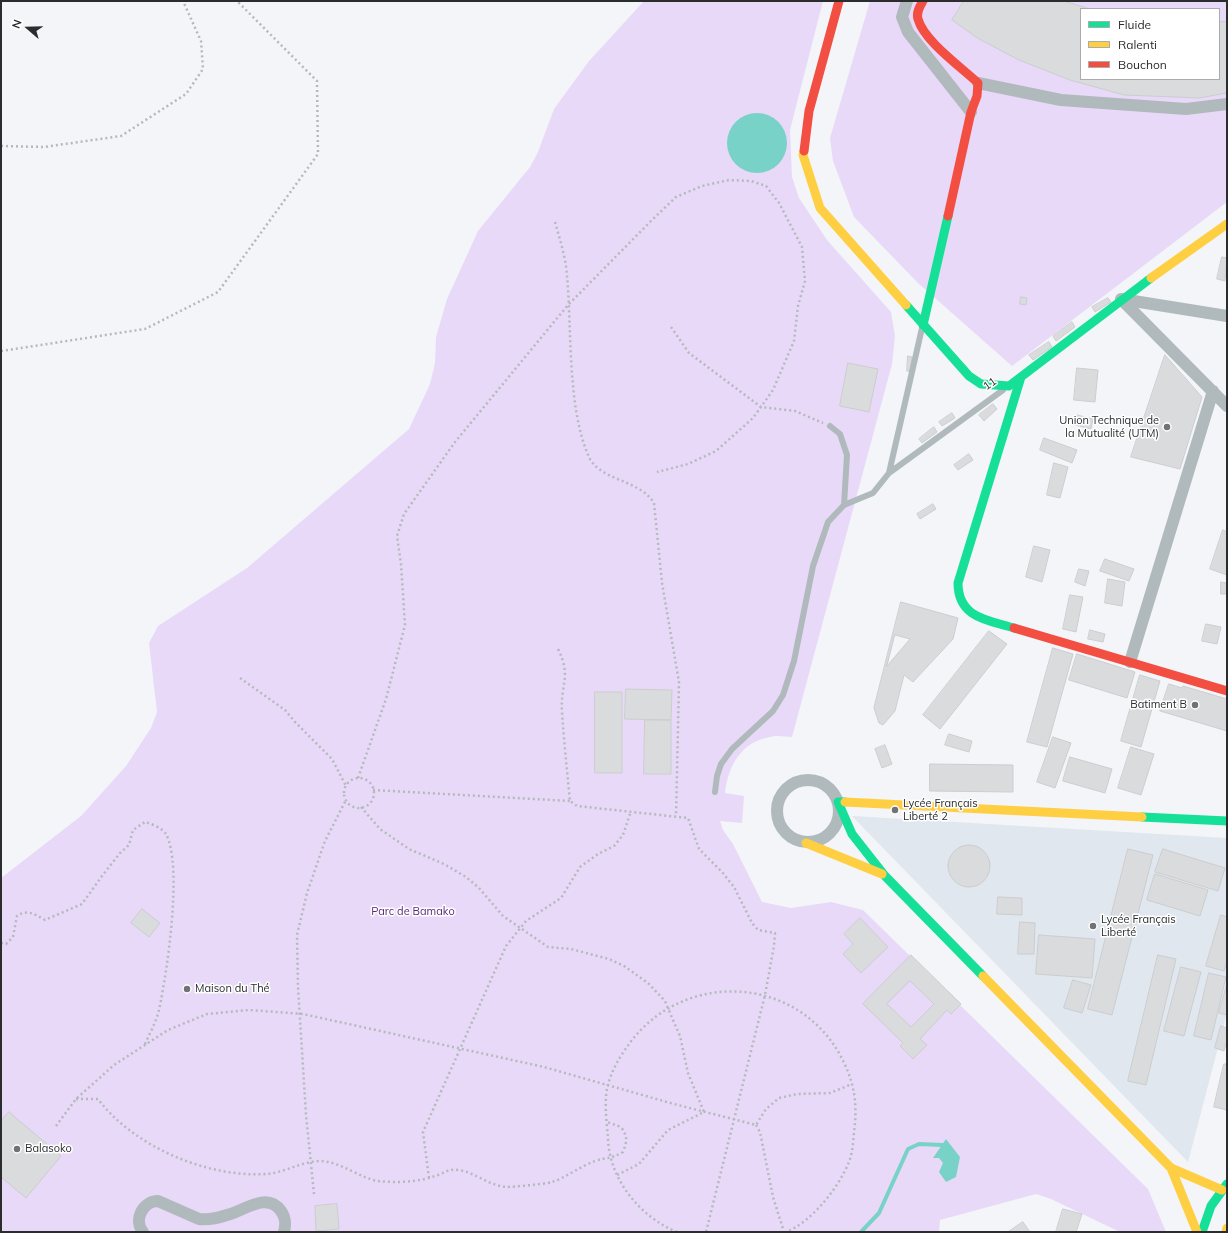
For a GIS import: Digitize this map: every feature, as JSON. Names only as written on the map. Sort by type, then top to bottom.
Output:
[{"type":"main road","points":[[839,1],[809,111],[803,155],[820,208],[969,376],[981,384],[1009,386]]},
{"type":"main road","points":[[923,1],[919,6],[917,17],[922,30],[978,83],[977,96],[971,112],[923,325]]},
{"type":"main road","name":"11","points":[[1009,386],[1121,299],[1227,224]]},
{"type":"main road","points":[[1021,377],[957,588],[966,609],[975,616],[1227,691]]},
{"type":"main road","points":[[1197,1232],[1171,1168],[885,876],[852,834],[838,802],[1227,821]]},
{"type":"main road","points":[[806,843],[885,876]]},
{"type":"main road","points":[[1171,1168],[1225,1187],[1211,1205],[1204,1221],[1202,1232]]},
{"type":"main road","points":[[1226,1232],[1227,1228]]},
{"type":"street","points":[[907,1],[902,17],[908,32],[971,112]]},
{"type":"street","points":[[978,83],[1061,100],[1186,109],[1227,104]]},
{"type":"street","points":[[1121,299],[1227,316]]},
{"type":"street","points":[[1121,299],[1214,391],[1227,406]]},
{"type":"street","points":[[1130,662],[1214,391]]},
{"type":"street","points":[[805,779],[824,783],[831,789],[838,802],[839,814],[836,826],[829,835],[818,841],[806,843],[797,841],[782,830],[778,821],[776,812],[782,793],[796,782],[805,779]]},
{"type":"street","points":[[143,1232],[140,1228],[139,1216],[142,1208],[151,1201],[158,1201],[199,1219],[205,1220],[227,1215],[256,1203],[271,1204],[277,1206],[285,1218],[284,1232]]},
{"type":"lane","points":[[715,792],[717,776],[721,764],[732,749],[773,711],[783,695],[794,661],[813,566],[828,522],[844,506],[873,493],[889,473],[923,325]]},
{"type":"lane","name":"11","points":[[889,473],[1009,386]]},
{"type":"lane","points":[[830,426],[840,434],[847,455],[844,506]]},
{"type":"path","points":[[1,146],[44,147],[121,136],[186,94],[203,70],[201,40],[184,1]]},
{"type":"path","points":[[1,351],[146,329],[218,292],[318,154],[317,81],[237,1]]},
{"type":"path","points":[[358,778],[386,699],[405,625],[401,564],[396,536],[404,514],[455,442],[568,305],[676,197],[702,186],[729,180],[751,181],[766,186],[779,204],[802,247],[805,281],[798,306],[794,341],[773,390],[754,418],[716,451],[688,464],[657,472]]},
{"type":"path","points":[[555,222],[567,274],[576,413],[589,457],[598,469],[648,494],[654,503],[662,583],[679,682],[676,816]]},
{"type":"path","points":[[671,327],[689,353],[761,406],[795,411],[830,426]]},
{"type":"path","points":[[558,648],[564,662],[566,681],[561,710],[570,801]]},
{"type":"path","points":[[240,678],[285,710],[332,759],[346,786]]},
{"type":"path","points":[[358,778],[368,781],[373,790],[370,802],[361,807],[353,807],[346,800],[344,790],[349,781],[358,778]]},
{"type":"path","points":[[373,790],[570,801],[577,806],[688,818],[699,849],[722,872],[734,887],[752,923],[758,930],[775,933],[765,995],[706,1232]]},
{"type":"path","points":[[314,1194],[300,1014],[297,935],[307,893],[325,841],[346,800]]},
{"type":"path","points":[[361,807],[380,829],[409,849],[444,864],[466,877],[479,888],[503,916],[548,947],[571,949],[609,959],[624,966],[648,983],[665,1001],[669,1009],[680,1036],[688,1073],[704,1112]]},
{"type":"path","points":[[428,1178],[423,1132],[506,946],[526,921],[561,898],[580,867],[598,854],[614,846],[623,835],[631,811]]},
{"type":"path","points":[[1,943],[6,944],[13,937],[17,916],[22,912],[31,913],[45,920],[82,904],[102,876],[128,845],[133,830],[145,822],[152,824],[166,834],[172,859],[173,920],[159,1011],[145,1045]]},
{"type":"path","points":[[56,1126],[76,1099],[114,1065],[168,1030],[207,1014],[249,1010],[300,1014],[544,1067],[609,1086],[733,1120],[756,1125],[760,1132],[773,1197],[785,1232],[819,1209],[842,1178],[851,1158],[857,1112],[847,1067],[832,1042],[813,1020],[787,1003],[765,995],[742,992],[716,992],[687,999],[658,1014],[638,1032],[620,1056],[609,1086],[606,1096],[608,1152],[617,1175],[634,1201],[662,1226],[677,1232]]},
{"type":"path","points":[[756,1125],[766,1109],[779,1098],[797,1094],[830,1093],[852,1084]]},
{"type":"path","points":[[76,1099],[98,1099],[108,1113],[142,1139],[177,1158],[231,1172],[266,1174],[294,1166],[322,1161],[349,1169],[378,1181],[406,1182],[428,1178],[449,1170],[458,1170],[496,1185],[508,1187],[552,1182],[596,1161],[611,1159],[623,1152],[627,1141],[626,1135],[621,1127],[607,1122]]},
{"type":"path","points":[[617,1175],[639,1164],[668,1130],[704,1112]]},
{"type":"shaded area","points":[[757,113],[773,118],[778,122],[782,127],[787,143],[782,159],[778,164],[773,168],[757,173],[741,168],[736,164],[732,159],[727,143],[732,127],[736,122],[741,118]]},
{"type":"shaded area","name":"Lycée Français Liberté","points":[[852,816],[1227,838],[1227,1013],[1188,1162]]},
{"type":"shaded area","points":[[946,1139],[960,1157],[956,1177],[946,1182],[939,1172],[943,1163],[939,1158],[933,1158]]},
{"type":"green space","name":"Parc de Bamako","points":[[644,1],[823,1],[790,130],[792,177],[799,198],[827,240],[891,312],[895,336],[892,364],[792,737],[775,736],[760,740],[751,744],[738,757],[729,774],[725,793],[744,796],[742,823],[720,821],[723,830],[733,844],[762,902],[791,908],[831,902],[863,910],[1148,1189],[1166,1232],[1120,1232],[1051,1199],[1036,1194],[940,1220],[939,1232],[1,1232],[1,878],[81,816],[126,766],[151,728],[157,712],[149,643],[158,626],[247,568],[409,429],[430,384],[435,363],[436,337],[447,299],[478,231],[530,167],[538,152],[554,109],[589,61]]},
{"type":"green space","points":[[870,1],[1227,1],[1227,202],[1012,366],[918,283],[854,217],[833,161],[830,138]]},
{"type":"building","points":[[964,1],[1064,1],[1087,8],[1080,8],[1080,80],[1220,80],[1220,22],[1227,21],[1227,93],[1199,98],[1124,95],[1070,80],[1019,60],[979,39],[952,20]]},
{"type":"building","points":[[1222,257],[1227,258],[1225,281],[1217,279]]},
{"type":"building","points":[[1021,297],[1027,298],[1026,305],[1020,304]]},
{"type":"building","points":[[1108,298],[1111,302],[1095,312],[1092,307]]},
{"type":"building","points":[[1072,322],[1075,327],[1056,341],[1053,336]]},
{"type":"building","points":[[1049,342],[1052,347],[1033,360],[1029,355]]},
{"type":"building","name":"Union Technique de la Mutualité (UTM)","points":[[1165,355],[1202,397],[1180,469],[1131,457]]},
{"type":"building","points":[[908,356],[912,357],[911,372],[907,371]]},
{"type":"building","points":[[848,363],[878,369],[869,412],[840,406]]},
{"type":"building","points":[[1077,368],[1098,370],[1095,402],[1074,400]]},
{"type":"building","points":[[993,404],[997,409],[984,421],[979,415]]},
{"type":"building","points":[[952,413],[955,418],[942,426],[939,422]]},
{"type":"building","points":[[1077,415],[1093,419],[1091,429],[1075,425]]},
{"type":"building","points":[[934,427],[937,432],[922,443],[919,439]]},
{"type":"building","points":[[1044,438],[1077,450],[1072,463],[1040,450]]},
{"type":"building","points":[[969,454],[973,460],[958,470],[954,465]]},
{"type":"building","points":[[1054,463],[1068,467],[1060,498],[1047,495]]},
{"type":"building","points":[[933,504],[936,509],[920,519],[917,514]]},
{"type":"building","points":[[1223,530],[1227,532],[1227,575],[1210,569]]},
{"type":"building","points":[[1034,546],[1050,550],[1042,582],[1026,577]]},
{"type":"building","points":[[1105,559],[1134,569],[1129,581],[1100,571]]},
{"type":"building","points":[[1079,569],[1089,571],[1085,586],[1075,582]]},
{"type":"building","points":[[1108,579],[1125,582],[1122,606],[1105,603]]},
{"type":"building","points":[[1221,582],[1227,583],[1227,594],[1221,594]]},
{"type":"building","points":[[1070,595],[1083,597],[1076,632],[1063,629]]},
{"type":"building","points":[[901,602],[958,618],[953,639],[913,682],[904,675],[895,711],[883,725],[879,723],[874,708]],"holes":[[[895,635],[910,639],[887,666]]]},
{"type":"building","points":[[1206,624],[1221,627],[1217,644],[1202,641]]},
{"type":"building","points":[[1090,630],[1105,634],[1103,642],[1088,639]]},
{"type":"building","points":[[989,631],[1007,644],[940,729],[923,715]]},
{"type":"building","points":[[1053,648],[1073,654],[1047,747],[1027,742]]},
{"type":"building","points":[[1077,654],[1135,672],[1127,698],[1069,680]]},
{"type":"building","points":[[1140,675],[1160,681],[1141,747],[1121,741]]},
{"type":"building","name":"Batiment B","points":[[1169,684],[1182,688],[1183,686],[1227,699],[1227,731],[1160,711]]},
{"type":"building","points":[[626,689],[672,690],[671,720],[625,719]]},
{"type":"building","points":[[595,692],[622,692],[622,773],[595,773]]},
{"type":"building","points":[[645,720],[671,720],[671,774],[644,774]]},
{"type":"building","points":[[949,734],[972,741],[969,752],[945,745]]},
{"type":"building","points":[[1053,737],[1071,743],[1055,788],[1037,782]]},
{"type":"building","points":[[885,745],[892,764],[882,768],[875,749]]},
{"type":"building","points":[[1131,747],[1154,754],[1141,795],[1118,788]]},
{"type":"building","points":[[1070,757],[1112,769],[1105,793],[1063,781]]},
{"type":"building","points":[[930,764],[1013,765],[1013,792],[930,791]]},
{"type":"building","points":[[965,845],[973,845],[981,848],[987,854],[990,866],[987,878],[981,884],[973,887],[965,887],[957,884],[951,878],[948,870],[948,862],[951,854],[957,848]]},
{"type":"building","points":[[1128,849],[1153,855],[1112,1015],[1088,1009]]},
{"type":"building","points":[[1163,849],[1225,868],[1218,891],[1155,872]]},
{"type":"building","points":[[1155,874],[1208,890],[1200,916],[1147,900]]},
{"type":"building","points":[[998,897],[1022,898],[1022,915],[997,914]]},
{"type":"building","points":[[142,909],[160,923],[149,937],[131,923]]},
{"type":"building","points":[[1221,915],[1227,917],[1227,961],[1224,971],[1206,966]]},
{"type":"building","points":[[860,918],[888,947],[861,973],[843,954],[853,944],[844,934]]},
{"type":"building","points":[[1020,922],[1035,923],[1034,954],[1018,954]]},
{"type":"building","points":[[1039,935],[1095,939],[1092,978],[1036,974]]},
{"type":"building","points":[[911,955],[961,1004],[951,1014],[947,1010],[920,1039],[927,1045],[913,1059],[900,1046],[903,1043],[863,1004]],"holes":[[[910,981],[934,1004],[911,1027],[887,1004]]]},
{"type":"building","points":[[1158,955],[1176,959],[1146,1085],[1128,1081]]},
{"type":"building","points":[[1181,967],[1201,972],[1184,1036],[1164,1031]]},
{"type":"building","points":[[1209,973],[1226,977],[1211,1040],[1194,1036]]},
{"type":"building","points":[[1073,980],[1091,985],[1082,1013],[1064,1008]]},
{"type":"building","points":[[1227,984],[1227,1015],[1219,1013]]},
{"type":"building","points":[[1221,1026],[1227,1028],[1227,1040],[1224,1051],[1215,1048]]},
{"type":"building","points":[[1224,1064],[1227,1064],[1227,1110],[1214,1107]]},
{"type":"building","points":[[9,1112],[61,1156],[26,1198],[1,1177],[1,1121]]},
{"type":"building","points":[[337,1204],[339,1229],[316,1231],[315,1206]]},
{"type":"building","points":[[1063,1209],[1082,1214],[1076,1232],[1056,1232]]},
{"type":"building","points":[[1023,1222],[1030,1232],[1008,1232]]},
{"type":"waterway","points":[[861,1232],[879,1213],[908,1149],[919,1144],[942,1145]]},
{"type":"traffic: fast","points":[[923,325],[948,216]]},
{"type":"traffic: fast","points":[[906,305],[969,376],[981,384],[1009,386],[1151,278]]},
{"type":"traffic: fast","points":[[1014,628],[976,616],[969,611],[963,604],[959,595],[958,583],[1021,377]]},
{"type":"traffic: fast","points":[[845,802],[838,802],[852,834],[885,876],[983,976]]},
{"type":"traffic: fast","points":[[1142,817],[1227,821]]},
{"type":"traffic: fast","points":[[1202,1232],[1211,1206],[1227,1184]]},
{"type":"traffic: slow","points":[[804,151],[803,155],[820,208],[906,305]]},
{"type":"traffic: slow","points":[[1151,278],[1227,224]]},
{"type":"traffic: slow","points":[[845,802],[1142,817]]},
{"type":"traffic: slow","points":[[806,843],[882,874]]},
{"type":"traffic: slow","points":[[983,976],[1171,1168],[1222,1190]]},
{"type":"traffic: slow","points":[[1171,1168],[1197,1232]]},
{"type":"traffic: slow","points":[[1226,1232],[1227,1228]]},
{"type":"traffic: jam","points":[[804,151],[809,111],[839,1]]},
{"type":"traffic: jam","points":[[923,1],[919,9],[918,19],[928,36],[953,62],[978,83],[977,96],[971,112],[948,216]]},
{"type":"traffic: jam","points":[[1014,628],[1227,691]]},
{"type":"place","name":"Union Technique de la Mutualité (UTM)","points":[[1167,427]]},
{"type":"place","name":"Batiment B","points":[[1195,705]]},
{"type":"place","name":"Lycée Français Liberté 2","points":[[895,810]]},
{"type":"place","name":"Lycée Français Liberté","points":[[1093,926]]},
{"type":"place","name":"Maison du Thé","points":[[187,989]]},
{"type":"place","name":"Balasoko","points":[[17,1149]]}]
